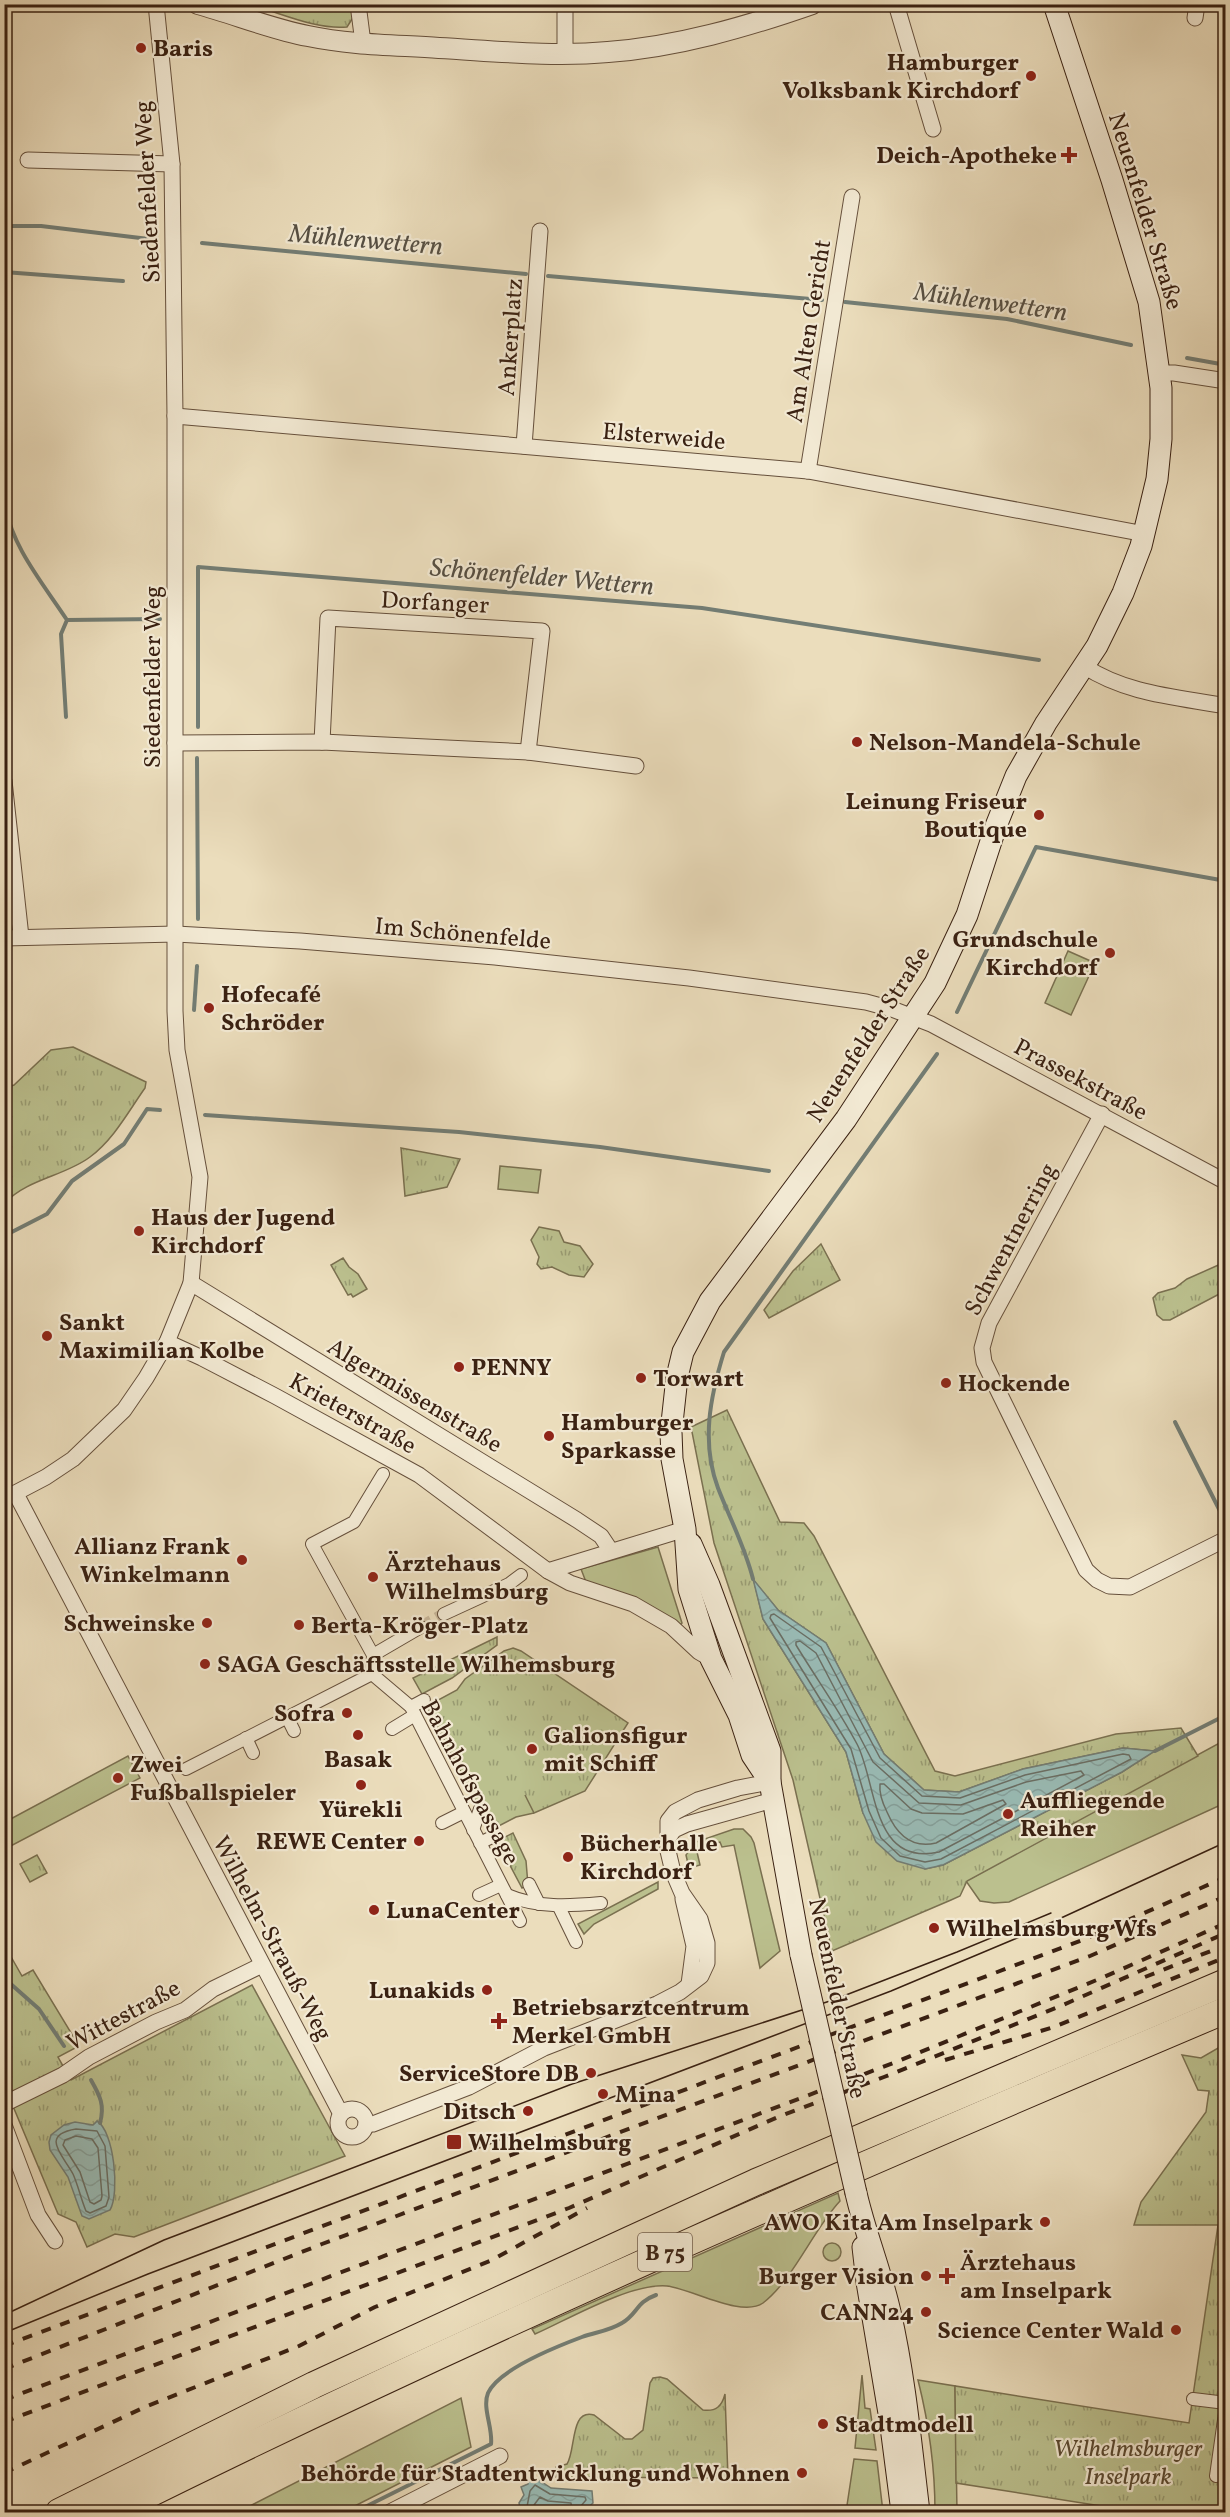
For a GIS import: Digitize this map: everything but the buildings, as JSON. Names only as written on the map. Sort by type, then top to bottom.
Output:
[{"type":"highway","name":"B 75","points":[[59,2512],[314,2385],[682,2216],[1226,1982]]},
{"type":"highway","name":"B 75","points":[[113,2512],[383,2380],[768,2205],[1226,2010]]},
{"type":"main road","name":"Neuenfelder Straße","points":[[772,1791],[752,1755],[739,1714],[711,1659],[689,1589],[685,1529],[672,1459],[671,1432],[676,1377],[683,1352],[710,1301],[846,1119],[914,1017],[953,948],[1016,776],[1046,723],[1084,666],[1123,593],[1145,534],[1154,500],[1162,421],[1160,373],[1153,322],[1144,280],[1054,4]]},
{"type":"main road","name":"Neuenfelder Straße","points":[[685,1529],[709,1585],[770,1750],[772,1791],[801,1955],[862,2223],[867,2282],[890,2419],[902,2512]]},
{"type":"main road","name":"Neuenfelder Straße","points":[[862,2223],[882,2277],[891,2315],[919,2512]]},
{"type":"street","name":"Siedenfelder Weg","points":[[156,4],[172,164],[176,417],[177,1050],[200,1178],[190,1283],[167,1342]]},
{"type":"street","points":[[198,4],[306,36],[363,43],[485,51],[565,53],[606,53],[650,48],[700,38],[812,4]]},
{"type":"street","points":[[358,4],[363,43]]},
{"type":"street","points":[[565,4],[565,53]]},
{"type":"street","points":[[896,4],[933,129]]},
{"type":"street","points":[[28,160],[172,164]]},
{"type":"street","name":"Am Alten Gericht","points":[[808,471],[852,197]]},
{"type":"street","name":"Ankerplatz","points":[[524,446],[540,231]]},
{"type":"street","points":[[1160,373],[1226,381]]},
{"type":"street","name":"Elsterweide","points":[[176,417],[808,471],[1145,534]]},
{"type":"street","name":"Dorfanger","points":[[322,742],[328,618],[542,631],[528,752]]},
{"type":"street","points":[[1084,666],[1105,679],[1145,692],[1226,706]]},
{"type":"street","points":[[175,743],[322,742],[528,752],[636,766]]},
{"type":"street","points":[[4,781],[21,937]]},
{"type":"street","name":"Im Schönenfelde","points":[[4,938],[176,934],[333,943],[689,978],[866,1002],[914,1017]]},
{"type":"street","name":"Prassekstraße","points":[[914,1017],[1102,1114],[1226,1182]]},
{"type":"street","name":"Schwentnerring","points":[[1102,1114],[989,1323],[982,1348],[984,1362],[1088,1574],[1109,1586],[1130,1587],[1226,1539]]},
{"type":"street","name":"Algermissenstraße","points":[[190,1283],[595,1532],[605,1541],[610,1551]]},
{"type":"street","points":[[10,1496],[73,1459],[110,1425],[135,1395],[167,1342]]},
{"type":"street","name":"Krieterstraße","points":[[167,1342],[254,1385],[419,1475],[548,1571],[570,1583],[633,1604],[671,1626],[699,1652],[711,1659]]},
{"type":"street","points":[[186,1769],[372,1674],[373,1655],[312,1544],[354,1522],[383,1474]]},
{"type":"street","name":"Wilhelm-Strauß-Weg","points":[[10,1496],[341,2114],[340,2130],[348,2137],[362,2133],[366,2124],[373,2124],[469,2087],[544,2048],[669,1998],[689,1984],[694,1946],[682,1893],[669,1859],[669,1837],[674,1830],[687,1824],[772,1791]]},
{"type":"street","points":[[548,1571],[685,1529]]},
{"type":"street","points":[[444,1614],[508,1584],[521,1575]]},
{"type":"street","points":[[373,1655],[421,1627]]},
{"type":"street","name":"Bahnhofspassage","points":[[372,1674],[413,1711],[520,1921]]},
{"type":"street","points":[[346,1687],[352,1700]]},
{"type":"street","points":[[392,1729],[424,1700]]},
{"type":"street","points":[[286,1717],[294,1731]]},
{"type":"street","points":[[246,1738],[253,1753]]},
{"type":"street","points":[[473,1830],[480,1809]]},
{"type":"street","points":[[442,1823],[464,1812]]},
{"type":"street","points":[[480,1843],[494,1836]]},
{"type":"street","points":[[529,1884],[539,1904]]},
{"type":"street","points":[[479,1895],[504,1890],[539,1904],[559,1907],[601,1903]]},
{"type":"street","points":[[559,1907],[576,1941]]},
{"type":"street","name":"Wittestraße","points":[[4,2104],[63,2075],[89,2056],[185,2010],[213,1989],[262,1965]]},
{"type":"street","points":[[341,2114],[352,2109],[357,2110],[365,2119],[366,2124]]},
{"type":"street","points":[[4,2125],[38,2215],[55,2241]]},
{"type":"street","points":[[1193,2399],[1226,2404],[1216,2476]]},
{"type":"street","points":[[390,2512],[500,2456]]},
{"type":"green space","points":[[251,5],[352,5],[354,16],[347,27],[323,26]]},
{"type":"green space","points":[[1068,951],[1095,963],[1071,1015],[1045,1003]]},
{"type":"green space","points":[[73,1047],[146,1082],[145,1088],[99,1150],[69,1169],[24,1188],[5,1203],[5,1088],[14,1085],[51,1050]]},
{"type":"green space","points":[[401,1148],[460,1159],[447,1187],[405,1196]]},
{"type":"green space","points":[[500,1166],[541,1170],[538,1193],[498,1189]]},
{"type":"green space","points":[[539,1227],[559,1231],[564,1242],[580,1246],[593,1264],[584,1277],[569,1275],[552,1267],[541,1269],[537,1264],[539,1257],[531,1240]]},
{"type":"green space","points":[[821,1244],[840,1280],[769,1318],[764,1310],[793,1271]]},
{"type":"green space","points":[[343,1258],[358,1274],[367,1289],[353,1297],[351,1294],[348,1295],[331,1265]]},
{"type":"green space","points":[[1223,1263],[1225,1265],[1225,1291],[1170,1320],[1163,1320],[1157,1315],[1153,1298],[1158,1293],[1175,1288],[1187,1279]]},
{"type":"green space","points":[[727,1410],[780,1522],[804,1523],[814,1536],[935,1771],[955,1776],[1116,1734],[1181,1728],[1198,1756],[967,1881],[960,1896],[832,1951],[793,1780],[714,1543],[691,1427]],"holes":[[[754,1581],[778,1610],[826,1643],[884,1754],[924,1790],[959,1792],[1023,1769],[1123,1748],[1154,1751],[1122,1772],[943,1865],[925,1869],[863,1813],[846,1752],[763,1619]]]},
{"type":"green space","points":[[658,1547],[682,1623],[679,1626],[586,1582],[581,1569]]},
{"type":"green space","points":[[497,1637],[497,1645],[452,1678],[422,1694],[413,1678]]},
{"type":"green space","points":[[513,1648],[521,1651],[628,1723],[585,1791],[534,1813],[516,1817],[491,1830],[427,1706],[457,1690],[465,1679],[504,1651]]},
{"type":"green space","points":[[1225,1740],[1225,1803],[1009,1902],[980,1901],[966,1881]]},
{"type":"green space","points":[[128,1756],[140,1778],[5,1849],[5,1822]]},
{"type":"green space","points":[[734,1829],[743,1829],[754,1843],[780,1951],[760,1968],[734,1845],[722,1847],[720,1842],[708,1844],[709,1849],[697,1852],[700,1865],[689,1868],[686,1855],[693,1843]]},
{"type":"green space","points":[[513,1833],[526,1861],[528,1885],[522,1888],[497,1841]]},
{"type":"green space","points":[[37,1855],[47,1873],[30,1882],[20,1864]]},
{"type":"green space","points":[[658,1882],[658,1889],[594,1924],[584,1934],[578,1924]]},
{"type":"green space","points":[[6,1948],[22,1976],[33,1970],[79,2046],[58,2057],[71,2080],[252,1985],[345,2156],[134,2237],[115,2234],[87,2247],[76,2222],[58,2214],[5,2087],[4,1949]]},
{"type":"green space","name":"Wilhelmsburger Inselpark","points":[[1225,2044],[1225,2512],[1139,2512],[956,2483],[955,2386],[1189,2423],[1218,2225],[1134,2225],[1141,2202],[1206,2112],[1209,2091],[1198,2090],[1182,2055],[1201,2058]]},
{"type":"green space","points":[[838,2193],[840,2201],[784,2281],[763,2303],[754,2307],[730,2305],[667,2286],[652,2287],[618,2296],[535,2334],[532,2329]]},
{"type":"green space","points":[[832,2243],[838,2246],[841,2252],[838,2258],[832,2261],[826,2258],[823,2252],[826,2246]]},
{"type":"green space","points":[[862,2375],[865,2408],[870,2409],[876,2450],[855,2448]]},
{"type":"green space","points":[[653,2378],[667,2379],[703,2410],[718,2407],[725,2394],[728,2478],[556,2477],[556,2467],[567,2464],[577,2424],[586,2415],[594,2415],[625,2439],[632,2439],[643,2430],[650,2383]]},
{"type":"green space","points":[[918,2380],[955,2386],[957,2512],[935,2512],[931,2446]]},
{"type":"green space","points":[[461,2398],[471,2447],[343,2512],[238,2512]]},
{"type":"green space","points":[[854,2459],[877,2461],[883,2512],[846,2512]]},
{"type":"water","points":[[753,1579],[778,1610],[826,1643],[884,1754],[924,1790],[959,1792],[1023,1769],[1123,1748],[1155,1751],[1122,1772],[943,1865],[925,1869],[897,1861],[876,1842],[863,1813],[846,1752],[763,1619]]},
{"type":"water","points":[[97,2121],[108,2137],[114,2163],[115,2190],[110,2210],[89,2219],[82,2216],[68,2177],[50,2150],[49,2142],[51,2135],[64,2125],[75,2122],[93,2125]]},
{"type":"water","points":[[533,2476],[551,2488],[592,2491],[593,2503],[583,2512],[521,2512],[519,2503],[524,2495],[521,2487],[528,2484],[528,2478]]},
{"type":"waterway","name":"Mühlenwettern","points":[[4,226],[41,226],[157,240]]},
{"type":"waterway","name":"Mühlenwettern","points":[[202,243],[526,274]]},
{"type":"waterway","points":[[4,272],[123,281]]},
{"type":"waterway","name":"Mühlenwettern","points":[[548,276],[822,300]]},
{"type":"waterway","name":"Mühlenwettern","points":[[845,302],[1007,319],[1131,345]]},
{"type":"waterway","name":"Mühlenwettern","points":[[1187,358],[1226,365]]},
{"type":"waterway","name":"Schönenfelder Wettern","points":[[4,501],[20,548],[67,620],[61,634],[66,717]]},
{"type":"waterway","name":"Schönenfelder Wettern","points":[[198,727],[198,567],[702,608],[1039,660]]},
{"type":"waterway","points":[[67,620],[160,619]]},
{"type":"waterway","name":"Schönenfelder Wettern","points":[[197,758],[198,919]]},
{"type":"waterway","points":[[957,1012],[1036,847],[1226,881]]},
{"type":"waterway","name":"Schönenfelder Wettern","points":[[194,1010],[197,966]]},
{"type":"waterway","points":[[753,1579],[742,1544],[718,1488],[710,1454],[711,1403],[724,1352],[937,1054]]},
{"type":"waterway","name":"Schönenfelder Wettern","points":[[4,1236],[47,1214],[72,1181],[124,1144],[147,1109],[160,1110]]},
{"type":"waterway","points":[[205,1115],[459,1132],[600,1147],[769,1171]]},
{"type":"waterway","points":[[1175,1422],[1225,1521]]},
{"type":"waterway","points":[[1155,1751],[1226,1715]]},
{"type":"waterway","name":"Schönenfelder Wettern","points":[[4,1978],[39,2009],[64,2046]]},
{"type":"waterway","name":"Schönenfelder Wettern","points":[[91,2080],[101,2101],[100,2123]]},
{"type":"waterway","points":[[355,2512],[491,2444],[486,2399],[494,2384],[530,2359],[582,2337],[617,2326],[627,2320],[644,2301],[656,2295]]},
{"type":"tunnel","points":[[421,1627],[444,1614]]},
{"type":"tram line","points":[[4,2333],[148,2274],[891,1991],[1022,1936],[1226,1842]]},
{"type":"tram line","points":[[4,2315],[164,2240],[572,2084],[833,2000],[1051,1913]]},
{"type":"railway","points":[[4,2346],[1085,1939],[1226,1877]]},
{"type":"railway","points":[[4,2369],[322,2244],[1090,1956],[1226,1896]]},
{"type":"railway","points":[[4,2400],[896,2062],[1104,1977],[1226,1923]]},
{"type":"railway","points":[[4,2422],[569,2208],[778,2117],[1063,2005],[1226,1933]]},
{"type":"railway","points":[[1145,1977],[1226,1945]]},
{"type":"railway","points":[[945,2060],[1054,2027],[1226,1957]]},
{"type":"railway","points":[[4,2473],[145,2407],[299,2346],[375,2307],[490,2261],[587,2208]]},
{"type":"place","name":"Baris","points":[[141,48]]},
{"type":"place","name":"Hamburger Volksbank Kirchdorf","points":[[1031,76]]},
{"type":"place","name":"Deich-Apotheke","points":[[1069,155]]},
{"type":"place","name":"Nelson-Mandela-Schule","points":[[857,742]]},
{"type":"place","name":"Leinung Friseur Boutique","points":[[1039,815]]},
{"type":"place","name":"Grundschule Kirchdorf","points":[[1110,953]]},
{"type":"place","name":"Hofecafé Schröder","points":[[209,1008]]},
{"type":"place","name":"Haus der Jugend Kirchdorf","points":[[139,1231]]},
{"type":"place","name":"Sankt Maximilian Kolbe","points":[[47,1336]]},
{"type":"place","name":"PENNY","points":[[459,1367]]},
{"type":"place","name":"Torwart","points":[[641,1378]]},
{"type":"place","name":"Hockende","points":[[946,1383]]},
{"type":"place","name":"Hamburger Sparkasse","points":[[549,1436]]},
{"type":"place","name":"Allianz Frank Winkelmann","points":[[242,1560]]},
{"type":"place","name":"Ärztehaus Wilhelmsburg","points":[[373,1577]]},
{"type":"place","name":"Schweinske","points":[[207,1623]]},
{"type":"place","name":"Berta-Kröger-Platz","points":[[299,1625]]},
{"type":"place","name":"SAGA Geschäftsstelle Wilhemsburg","points":[[205,1664]]},
{"type":"place","name":"Sofra","points":[[347,1713]]},
{"type":"place","name":"Basak","points":[[358,1735]]},
{"type":"place","name":"Galionsfigur mit Schiff","points":[[532,1749]]},
{"type":"place","name":"Zwei Fußballspieler","points":[[118,1778]]},
{"type":"place","name":"Yürekli","points":[[361,1785]]},
{"type":"place","name":"Auffliegende Reiher","points":[[1008,1814]]},
{"type":"place","name":"REWE Center","points":[[419,1841]]},
{"type":"place","name":"Bücherhalle Kirchdorf","points":[[568,1857]]},
{"type":"place","name":"LunaCenter","points":[[374,1910]]},
{"type":"place","name":"Wilhelmsburg Wfs","points":[[934,1928]]},
{"type":"place","name":"Lunakids","points":[[487,1990]]},
{"type":"place","name":"Betriebsarztcentrum Merkel GmbH","points":[[499,2021]]},
{"type":"place","name":"ServiceStore DB","points":[[591,2073]]},
{"type":"place","name":"Mina","points":[[603,2094]]},
{"type":"place","name":"Ditsch","points":[[528,2111]]},
{"type":"place","name":"Wilhelmsburg","points":[[454,2142]]},
{"type":"place","name":"AWO Kita Am Inselpark","points":[[1045,2222]]},
{"type":"place","name":"Burger Vision","points":[[926,2276]]},
{"type":"place","name":"Ärztehaus am Inselpark","points":[[947,2276]]},
{"type":"place","name":"CANN24","points":[[926,2312]]},
{"type":"place","name":"Science Center Wald","points":[[1176,2330]]},
{"type":"place","name":"Stadtmodell","points":[[823,2424]]},
{"type":"place","name":"Behörde für Stadtentwicklung und Wohnen","points":[[802,2473]]}]
